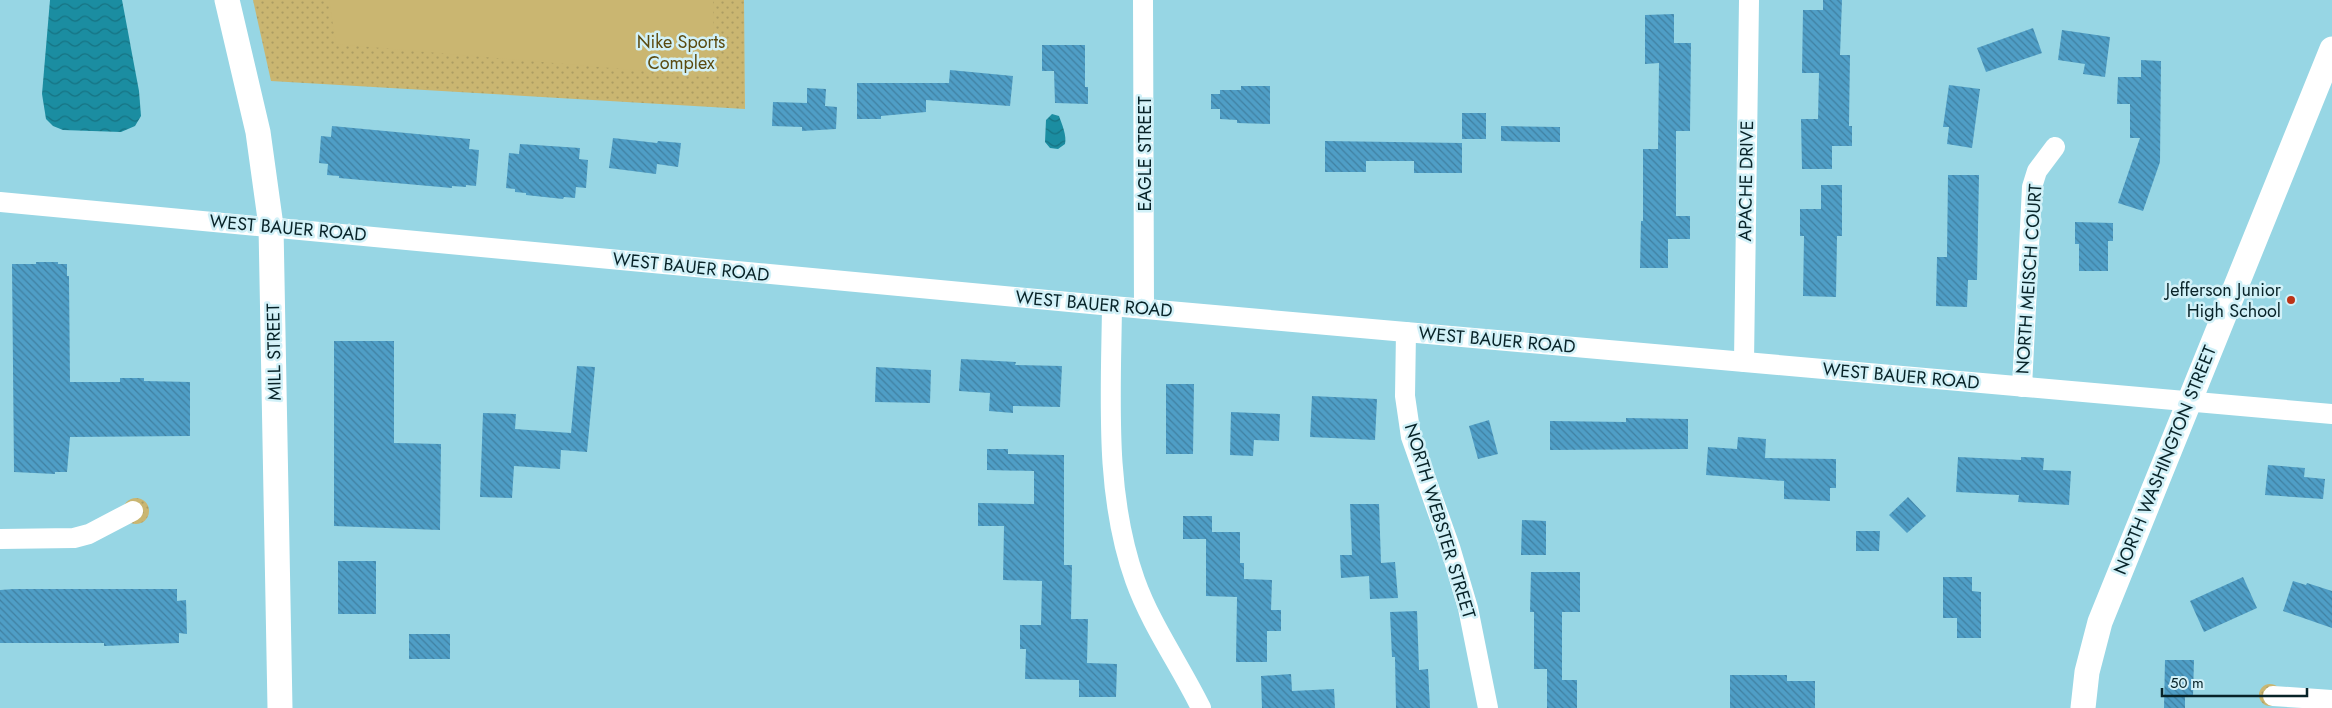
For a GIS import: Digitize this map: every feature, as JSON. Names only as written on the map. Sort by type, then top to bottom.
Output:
[{"type":"main road","name":"MILL STREET","points":[[227,0],[258,132],[271,226],[280,708]]},
{"type":"main road","name":"NORTH WASHINGTON STREET","points":[[2084,708],[2087,672],[2100,622],[2332,49]]},
{"type":"street","name":"EAGLE STREET","points":[[1143,0],[1144,309]]},
{"type":"street","name":"APACHE DRIVE","points":[[1744,362],[1749,0]]},
{"type":"street","name":"NORTH MEISCH COURT","points":[[2022,387],[2032,187],[2037,171],[2055,147]]},
{"type":"street","name":"WEST BAUER ROAD","points":[[0,202],[1144,309],[2332,414]]},
{"type":"street","points":[[1112,306],[1111,424],[1116,496],[1122,536],[1135,582],[1153,622],[1201,708]]},
{"type":"street","name":"NORTH WEBSTER STREET","points":[[1406,332],[1405,396],[1411,437],[1450,547],[1468,608],[1488,708]]},
{"type":"street","points":[[0,539],[74,538],[89,534],[133,511]]},
{"type":"street","points":[[2273,696],[2332,700]]},
{"type":"green space","name":"Nike Sports Complex","points":[[253,0],[744,0],[745,109],[271,81]]},
{"type":"green space","points":[[329,0],[713,0],[714,77],[336,44]]},
{"type":"green space","points":[[136,498],[145,502],[149,511],[145,520],[136,524],[127,520],[123,511],[127,502]]},
{"type":"green space","points":[[2270,684],[2278,687],[2281,695],[2278,703],[2270,706],[2262,703],[2259,695],[2262,687]]},
{"type":"water","points":[[50,0],[122,0],[139,91],[141,116],[135,126],[121,132],[63,130],[53,126],[46,119],[42,94]]},
{"type":"water","points":[[1052,114],[1059,116],[1065,134],[1065,144],[1058,149],[1050,148],[1045,142],[1046,120]]},
{"type":"building","points":[[1823,0],[1842,0],[1840,55],[1850,55],[1849,126],[1852,126],[1852,146],[1832,146],[1832,169],[1802,169],[1801,119],[1818,119],[1819,73],[1802,73],[1803,10],[1823,10]]},
{"type":"building","points":[[1674,14],[1674,43],[1691,43],[1690,131],[1676,131],[1676,216],[1690,216],[1690,239],[1668,239],[1668,268],[1640,268],[1641,221],[1643,221],[1643,149],[1658,149],[1659,63],[1645,64],[1645,15]]},
{"type":"building","points":[[2033,28],[2042,53],[1986,72],[1977,48]]},
{"type":"building","points":[[2062,30],[2110,37],[2105,77],[2083,74],[2085,64],[2058,60]]},
{"type":"building","points":[[1042,45],[1085,45],[1085,87],[1088,87],[1088,104],[1055,103],[1054,71],[1042,71]]},
{"type":"building","points":[[2141,60],[2161,61],[2160,162],[2143,211],[2118,203],[2140,138],[2130,138],[2130,104],[2117,104],[2118,77],[2141,77]]},
{"type":"building","points":[[950,70],[1013,76],[1010,106],[926,100],[926,112],[881,116],[881,119],[857,119],[857,83],[949,83]]},
{"type":"building","points":[[1949,85],[1980,89],[1972,148],[1947,144],[1949,127],[1943,127]]},
{"type":"building","points":[[1241,86],[1270,86],[1270,124],[1237,123],[1237,120],[1220,119],[1220,109],[1211,109],[1211,94],[1220,94],[1220,90],[1241,90]]},
{"type":"building","points":[[807,88],[826,89],[825,106],[837,107],[836,129],[802,131],[802,127],[772,126],[773,102],[807,103]]},
{"type":"building","points":[[1462,113],[1486,113],[1486,139],[1462,139]]},
{"type":"building","points":[[332,126],[470,139],[469,149],[479,150],[476,186],[452,186],[452,188],[339,178],[339,176],[327,175],[328,164],[319,163],[321,136],[331,137]]},
{"type":"building","points":[[1501,126],[1560,127],[1560,142],[1501,141]]},
{"type":"building","points":[[613,138],[657,143],[658,141],[681,143],[678,167],[657,164],[656,174],[609,168]]},
{"type":"building","points":[[1325,141],[1462,143],[1462,173],[1414,173],[1414,161],[1366,161],[1366,172],[1325,172]]},
{"type":"building","points":[[520,144],[580,148],[579,159],[588,160],[586,188],[576,187],[575,198],[564,197],[563,199],[526,195],[526,193],[515,192],[515,189],[506,188],[509,153],[519,154]]},
{"type":"building","points":[[1948,175],[1979,175],[1977,280],[1968,280],[1967,307],[1936,306],[1937,257],[1947,257]]},
{"type":"building","points":[[1821,185],[1842,185],[1842,236],[1837,236],[1836,297],[1803,296],[1804,236],[1800,236],[1800,209],[1821,209]]},
{"type":"building","points":[[2075,222],[2113,223],[2113,241],[2108,241],[2108,271],[2079,271],[2079,244],[2075,244]]},
{"type":"building","points":[[36,262],[67,264],[67,276],[69,276],[70,382],[120,382],[120,378],[144,378],[144,381],[190,382],[190,436],[70,437],[67,472],[55,472],[55,474],[14,472],[12,264],[36,264]]},
{"type":"building","points":[[334,341],[394,341],[394,443],[441,444],[440,530],[334,526]]},
{"type":"building","points":[[961,359],[1016,362],[1015,365],[1062,366],[1060,407],[1013,406],[1013,413],[989,411],[990,393],[959,391]]},
{"type":"building","points":[[577,366],[595,367],[587,452],[561,450],[560,469],[514,466],[512,498],[480,497],[483,413],[516,414],[515,429],[571,433]]},
{"type":"building","points":[[876,367],[931,370],[930,403],[875,402]]},
{"type":"building","points":[[1166,384],[1194,384],[1193,454],[1166,454]]},
{"type":"building","points":[[1312,396],[1377,399],[1375,440],[1310,437]]},
{"type":"building","points":[[1231,412],[1280,414],[1279,441],[1254,440],[1253,456],[1230,455]]},
{"type":"building","points":[[1626,418],[1688,419],[1688,449],[1550,450],[1550,421],[1626,422]]},
{"type":"building","points":[[1489,420],[1498,454],[1478,459],[1469,426]]},
{"type":"building","points":[[1738,437],[1766,439],[1765,458],[1836,459],[1836,488],[1830,488],[1830,501],[1784,499],[1784,481],[1706,475],[1708,447],[1737,449]]},
{"type":"building","points":[[987,449],[1008,449],[1008,454],[1064,455],[1064,565],[1072,565],[1071,619],[1088,619],[1087,663],[1117,664],[1116,697],[1079,697],[1079,680],[1025,679],[1026,649],[1020,649],[1020,625],[1041,625],[1042,581],[1003,580],[1004,526],[978,526],[978,503],[1034,504],[1034,471],[987,470]]},
{"type":"building","points":[[1958,457],[2021,460],[2021,457],[2044,458],[2043,470],[2071,471],[2069,505],[2018,502],[2019,495],[1956,492]]},
{"type":"building","points":[[2268,465],[2305,468],[2304,477],[2325,479],[2323,499],[2265,495]]},
{"type":"building","points":[[1908,497],[1926,516],[1907,533],[1889,515]]},
{"type":"building","points":[[1350,504],[1379,504],[1381,563],[1395,562],[1398,598],[1370,599],[1369,576],[1341,578],[1340,555],[1352,555]]},
{"type":"building","points":[[1183,516],[1212,516],[1212,532],[1240,532],[1240,563],[1244,563],[1244,579],[1272,580],[1271,610],[1281,610],[1281,631],[1267,631],[1267,662],[1236,662],[1237,597],[1206,596],[1206,539],[1183,539]]},
{"type":"building","points":[[1522,520],[1546,521],[1546,555],[1521,555]]},
{"type":"building","points":[[1856,531],[1880,531],[1879,551],[1856,551]]},
{"type":"building","points":[[338,561],[376,561],[376,614],[338,614]]},
{"type":"building","points":[[1531,572],[1580,572],[1580,612],[1562,612],[1562,680],[1577,680],[1577,708],[1547,708],[1547,669],[1534,669],[1534,612],[1530,612]]},
{"type":"building","points":[[1943,577],[1972,577],[1972,591],[1981,592],[1981,638],[1957,638],[1957,618],[1943,618]]},
{"type":"building","points":[[2243,577],[2257,608],[2204,632],[2190,601]]},
{"type":"building","points":[[2293,581],[2306,585],[2307,583],[2332,591],[2332,628],[2283,611]]},
{"type":"building","points":[[177,589],[177,601],[186,600],[187,634],[179,633],[179,643],[104,646],[104,643],[0,643],[0,590]]},
{"type":"building","points":[[1417,611],[1419,670],[1428,669],[1430,708],[1396,708],[1395,657],[1392,657],[1390,612]]},
{"type":"building","points":[[409,634],[450,634],[450,659],[409,659]]},
{"type":"building","points":[[2165,660],[2194,660],[2193,696],[2185,696],[2185,708],[2164,708]]},
{"type":"building","points":[[1291,674],[1292,691],[1334,689],[1335,708],[1262,708],[1261,676]]},
{"type":"building","points":[[1730,675],[1787,675],[1787,681],[1815,681],[1815,708],[1730,708]]},
{"type":"place","name":"Jefferson Junior High School","points":[[2291,300]]}]
